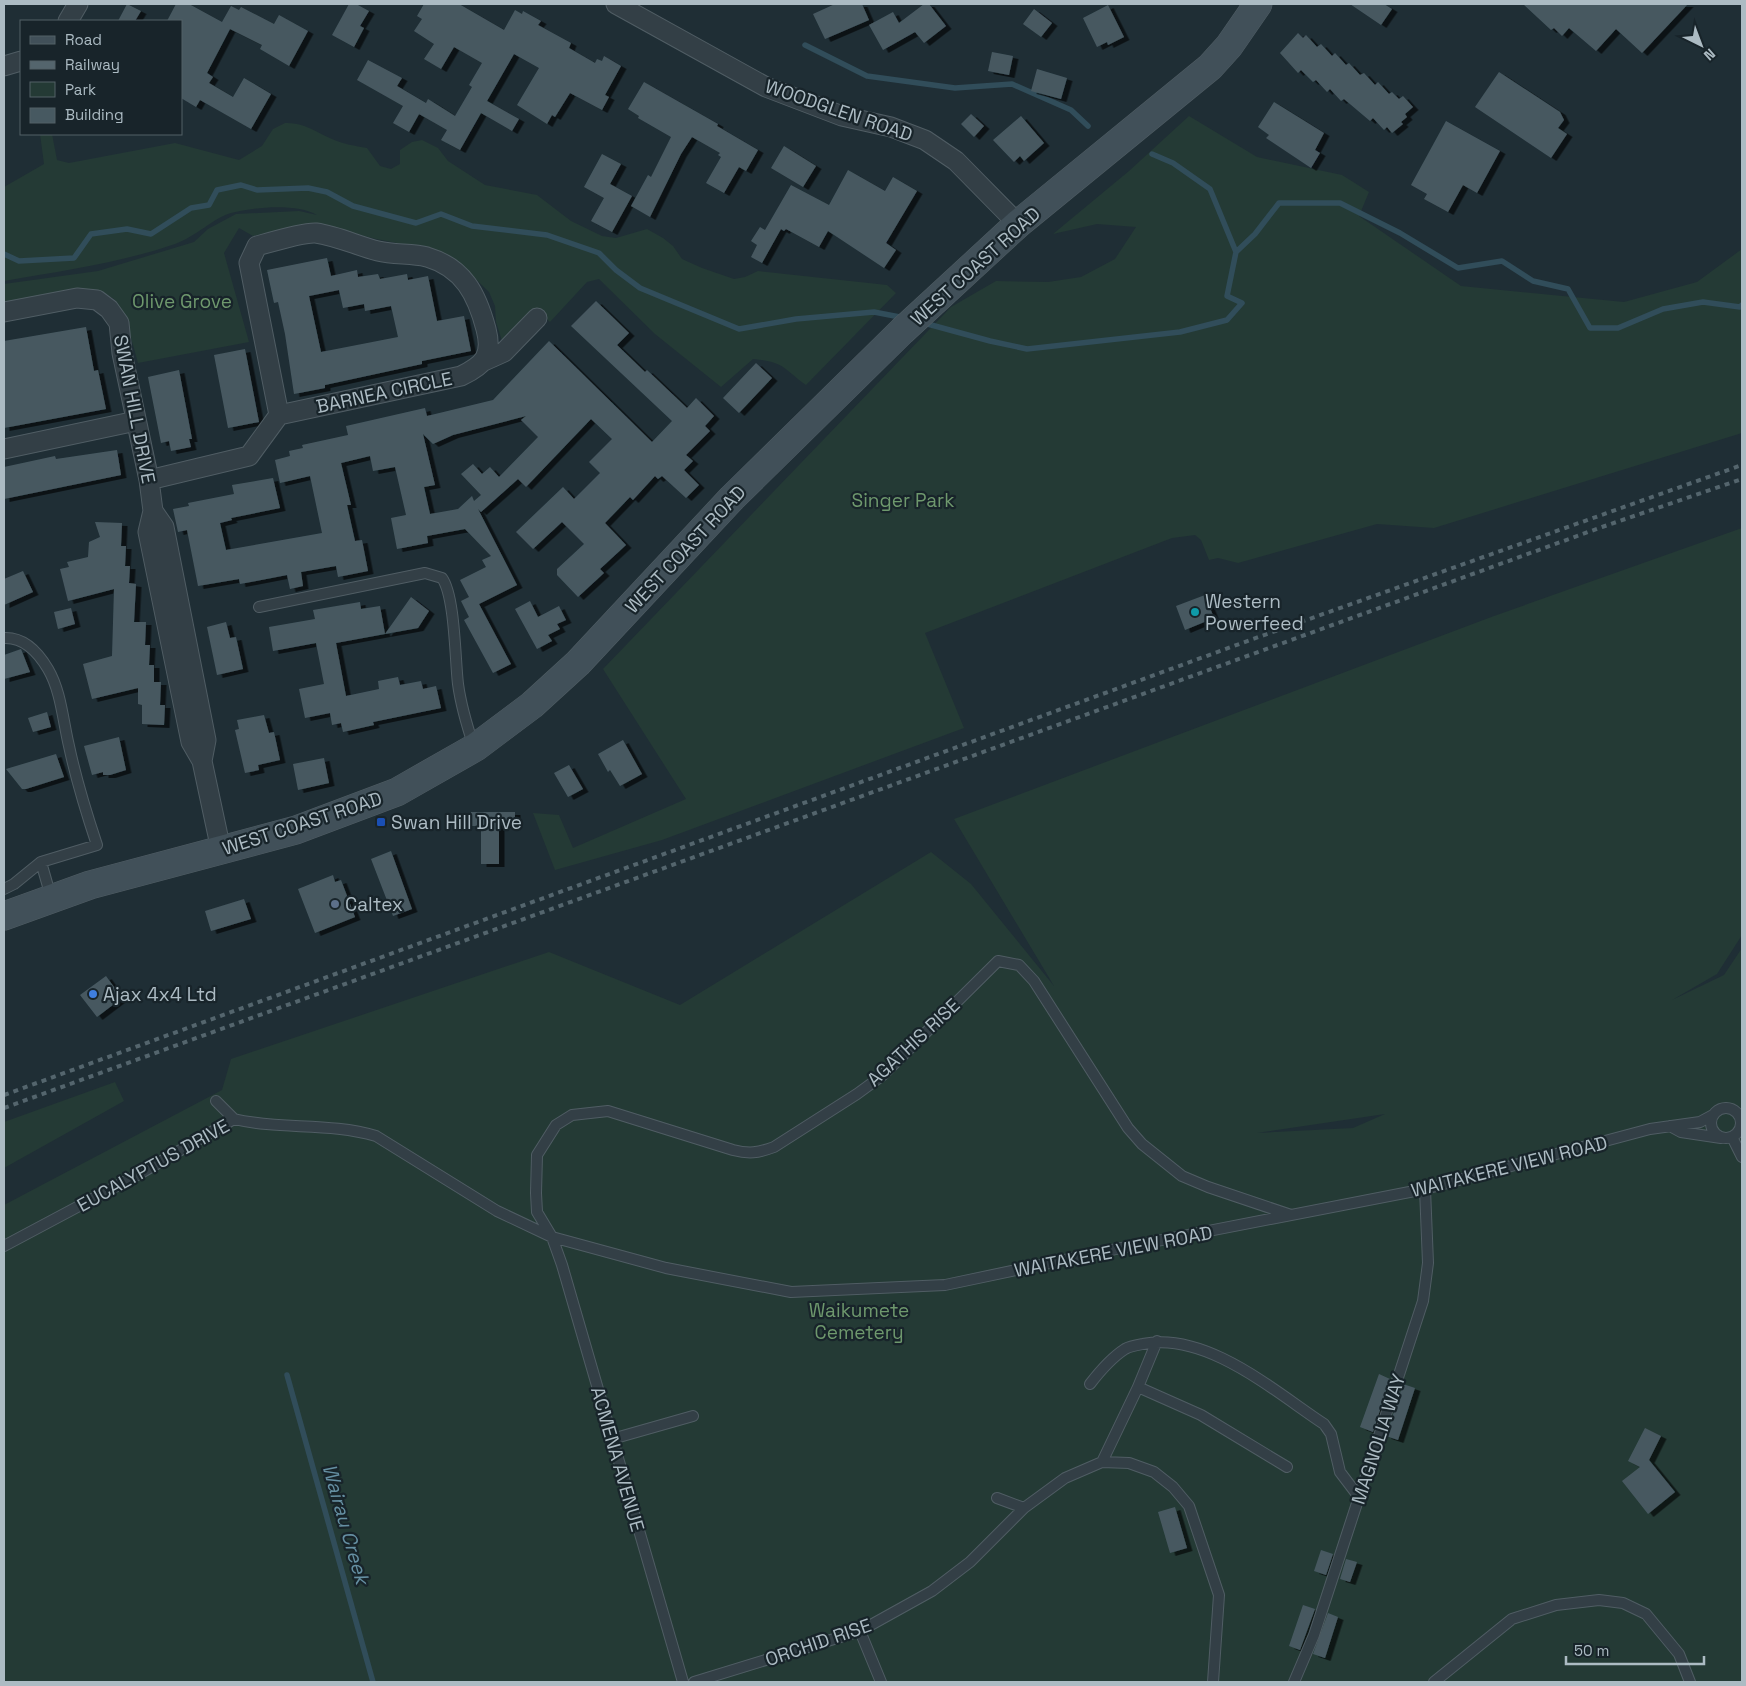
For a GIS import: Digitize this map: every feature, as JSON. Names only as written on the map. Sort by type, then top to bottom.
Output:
[{"type":"main road","name":"WEST COAST ROAD","points":[[4,916],[90,885],[296,830],[397,792],[474,748],[532,705],[578,663],[732,498],[927,308],[1018,224],[1192,83],[1229,46],[1245,11]]},
{"type":"street","points":[[69,20],[78,4]]},
{"type":"street","name":"WOODGLEN ROAD","points":[[616,4],[766,87],[842,116],[891,127],[925,140],[956,161],[1018,224]]},
{"type":"street","points":[[4,66],[20,61]]},
{"type":"street","points":[[149,480],[249,456],[279,415],[249,263],[257,246],[314,233],[380,251],[426,257],[440,263],[462,277],[479,301],[488,338],[488,353],[484,361]]},
{"type":"street","name":"SWAN HILL DRIVE","points":[[4,312],[77,298],[97,300],[109,309],[119,323],[122,354],[149,480],[153,511],[148,532],[173,616],[206,740],[202,762],[221,850]]},
{"type":"street","name":"BARNEA CIRCLE","points":[[279,415],[461,376],[477,368],[484,361],[504,352],[537,318]]},
{"type":"street","points":[[4,449],[136,421]]},
{"type":"lane","points":[[259,607],[425,573],[442,578],[449,594],[458,685],[474,748]]},
{"type":"lane","points":[[4,638],[16,638],[23,641],[34,650],[51,675],[73,766],[97,845],[42,862],[14,884],[4,889]]},
{"type":"lane","points":[[42,862],[51,898]]},
{"type":"lane","name":"AGATHIS RISE","points":[[552,1237],[537,1212],[537,1155],[556,1125],[572,1115],[608,1111],[748,1154],[762,1152],[782,1142],[877,1080],[998,961],[1019,965],[1034,981],[1128,1128],[1160,1161],[1182,1176],[1208,1187],[1293,1216]]},
{"type":"lane","points":[[216,1101],[234,1119]]},
{"type":"lane","name":"WAITAKERE VIEW ROAD","points":[[552,1237],[666,1268],[791,1292],[945,1285],[1121,1248],[1425,1189],[1650,1129],[1700,1122],[1713,1115],[1719,1109],[1738,1109]]},
{"type":"lane","points":[[1713,1115],[1712,1129],[1717,1136],[1734,1133],[1741,1124],[1738,1109]]},
{"type":"lane","name":"EUCALYPTUS DRIVE","points":[[4,1246],[234,1119],[252,1123],[355,1130],[376,1136],[497,1211],[552,1237]]},
{"type":"lane","points":[[1670,1126],[1681,1132],[1734,1133]]},
{"type":"lane","points":[[1734,1133],[1742,1157]]},
{"type":"lane","name":"MAGNOLIA WAY","points":[[1294,1682],[1314,1635],[1423,1302],[1428,1263],[1425,1189]]},
{"type":"lane","name":"ACMENA AVENUE","points":[[552,1237],[581,1327],[683,1682]]},
{"type":"lane","points":[[1090,1384],[1108,1362],[1126,1348],[1157,1341],[1198,1348],[1230,1361],[1324,1424],[1331,1434],[1340,1472],[1359,1497]]},
{"type":"lane","points":[[1157,1341],[1138,1388],[1102,1462],[1129,1463],[1154,1472],[1173,1487],[1189,1506],[1219,1595],[1213,1682]]},
{"type":"lane","points":[[1138,1388],[1201,1415],[1287,1467]]},
{"type":"lane","points":[[612,1439],[693,1416]]},
{"type":"lane","name":"ORCHID RISE","points":[[694,1682],[860,1631],[932,1592],[970,1562],[1024,1508],[1065,1478],[1102,1462]]},
{"type":"lane","points":[[997,1498],[1024,1508]]},
{"type":"lane","points":[[1434,1682],[1512,1619],[1556,1604],[1599,1600],[1623,1603],[1646,1614],[1679,1654],[1690,1682]]},
{"type":"lane","points":[[860,1631],[880,1682]]},
{"type":"green space","name":"Singer Park","points":[[1189,116],[1257,157],[1342,175],[1369,192],[1359,216],[1461,286],[1624,302],[1697,282],[1742,249],[1742,433],[1434,528],[1377,524],[1238,563],[1218,558],[1209,560],[1201,540],[1195,535],[1172,538],[925,633],[964,728],[662,840],[555,870],[533,813],[559,815],[573,848],[686,799],[603,669],[951,307],[996,281],[1048,282],[1081,277],[1115,259],[1136,227],[1097,224],[1053,234],[1129,171]]},
{"type":"green space","name":"Olive Grove","points":[[285,123],[304,126],[340,142],[367,148],[380,166],[391,169],[400,164],[400,150],[412,142],[422,140],[438,148],[448,161],[485,185],[537,195],[571,221],[602,236],[616,238],[647,229],[673,246],[682,259],[734,279],[745,277],[758,271],[887,285],[896,293],[806,385],[778,364],[753,359],[721,387],[655,334],[599,279],[587,282],[550,322],[535,308],[502,341],[496,322],[495,306],[489,292],[456,260],[439,251],[376,239],[313,223],[253,236],[239,228],[224,253],[249,342],[138,363],[125,316],[114,299],[101,291],[86,289],[4,305],[4,284],[98,271],[194,242],[208,229],[236,214],[299,211],[317,215],[309,211],[275,207],[240,211],[225,215],[182,241],[154,251],[90,266],[4,281],[4,187],[44,164],[40,135],[52,135],[57,160],[69,163],[175,143],[239,160],[262,146],[273,129]]},
{"type":"green space","name":"Waikumete Cemetery","points":[[1742,528],[1742,935],[1717,974],[1672,1000],[1724,975],[1742,948],[1742,1682],[4,1682],[4,1205],[222,1090],[231,1059],[549,952],[680,1005],[931,852],[971,884],[1054,986],[954,819],[1494,616]],"holes":[[[1385,1114],[1353,1128],[1257,1133]]]},
{"type":"green space","points":[[115,1082],[124,1101],[4,1168],[4,1122]]},
{"type":"building","points":[[127,4],[141,11],[136,20],[119,20]]},
{"type":"building","points":[[176,4],[189,4],[222,22],[231,6],[239,10],[241,7],[274,24],[279,15],[308,31],[289,66],[260,49],[262,45],[230,29],[207,73],[213,77],[209,83],[233,97],[244,78],[271,94],[251,129],[200,100],[196,107],[182,99],[182,20],[168,20]]},
{"type":"building","points":[[349,4],[356,4],[369,11],[360,26],[364,28],[354,47],[332,35]]},
{"type":"building","points":[[424,4],[459,4],[504,30],[515,10],[522,14],[523,11],[541,21],[538,25],[571,43],[569,48],[595,63],[597,59],[602,61],[604,56],[621,66],[605,95],[609,97],[602,110],[570,93],[555,117],[552,115],[547,124],[517,105],[539,68],[514,54],[487,101],[519,119],[512,131],[481,113],[460,150],[441,140],[447,130],[419,114],[409,132],[393,123],[403,106],[357,80],[368,60],[402,78],[397,86],[426,103],[428,99],[455,116],[472,87],[469,85],[482,63],[454,47],[441,69],[424,59],[434,44],[414,31],[422,19],[417,16]]},
{"type":"building","points":[[835,4],[862,4],[869,20],[825,39],[813,14]]},
{"type":"building","points":[[924,4],[929,4],[946,26],[924,43],[915,32],[883,50],[869,25],[893,12],[899,23]]},
{"type":"building","points":[[1350,4],[1384,4],[1392,9],[1381,25]]},
{"type":"building","points":[[1523,4],[1688,4],[1642,53],[1616,29],[1596,51],[1569,28],[1562,36],[1554,28],[1551,30]]},
{"type":"building","points":[[1108,5],[1124,37],[1108,45],[1107,42],[1097,47],[1083,18]]},
{"type":"building","points":[[1034,9],[1052,23],[1041,37],[1023,24]]},
{"type":"building","points":[[1298,33],[1303,38],[1306,35],[1317,47],[1321,44],[1332,56],[1335,53],[1346,65],[1349,63],[1360,75],[1364,73],[1375,85],[1378,82],[1389,94],[1392,92],[1399,99],[1403,96],[1413,107],[1405,114],[1407,117],[1401,122],[1403,124],[1392,133],[1387,127],[1384,130],[1373,118],[1370,121],[1344,99],[1341,101],[1330,89],[1327,92],[1316,80],[1313,82],[1301,70],[1298,73],[1280,53]]},
{"type":"building","points":[[992,52],[1013,56],[1009,75],[988,71]]},
{"type":"building","points":[[1037,69],[1067,78],[1061,99],[1031,91]]},
{"type":"building","points":[[1499,72],[1560,112],[1564,120],[1558,128],[1567,134],[1551,158],[1475,107]]},
{"type":"building","points":[[644,82],[718,124],[717,126],[758,150],[746,171],[739,167],[724,193],[706,183],[721,157],[718,155],[720,153],[692,137],[681,154],[650,217],[631,206],[648,175],[651,177],[671,137],[638,118],[639,116],[628,109]]},
{"type":"building","points":[[1274,102],[1324,133],[1315,150],[1320,153],[1311,168],[1266,138],[1269,135],[1258,127]]},
{"type":"building","points":[[971,114],[984,126],[974,137],[961,124]]},
{"type":"building","points":[[1021,116],[1044,143],[1024,161],[1020,156],[1014,162],[993,140]]},
{"type":"building","points":[[1446,121],[1500,151],[1477,193],[1463,185],[1448,212],[1424,199],[1427,194],[1411,185]]},
{"type":"building","points":[[784,146],[816,166],[803,187],[771,168]]},
{"type":"building","points":[[602,154],[621,164],[610,184],[632,196],[612,232],[591,221],[604,198],[584,187]]},
{"type":"building","points":[[848,170],[885,191],[893,177],[917,191],[886,243],[896,250],[884,268],[828,231],[819,247],[786,229],[784,231],[781,229],[762,263],[751,257],[757,245],[751,241],[760,227],[765,230],[791,185],[829,205]]},
{"type":"building","points":[[327,258],[331,276],[357,270],[358,277],[378,274],[380,279],[407,274],[408,280],[428,276],[437,321],[464,316],[471,351],[422,361],[422,364],[325,385],[325,388],[294,394],[285,334],[278,302],[274,303],[267,270]],"holes":[[[339,290],[343,308],[364,304],[365,311],[391,306],[398,337],[321,352],[309,296]]]},
{"type":"building","points":[[596,301],[629,333],[617,345],[687,408],[696,398],[714,416],[705,426],[710,431],[686,455],[693,461],[684,470],[699,485],[686,498],[662,476],[658,479],[655,476],[633,500],[630,497],[605,523],[626,545],[600,569],[604,573],[578,597],[557,575],[557,569],[584,544],[562,522],[533,549],[516,532],[563,487],[574,499],[600,473],[589,462],[612,439],[591,419],[526,487],[518,479],[481,512],[478,509],[517,585],[479,604],[511,664],[493,673],[464,620],[469,617],[461,601],[469,597],[460,580],[486,567],[482,560],[491,556],[465,529],[427,536],[428,543],[397,549],[391,518],[406,515],[395,467],[373,471],[370,456],[341,463],[351,505],[347,505],[355,541],[362,540],[368,571],[338,577],[336,566],[301,572],[303,586],[290,589],[287,575],[240,584],[239,579],[198,586],[187,530],[178,532],[173,509],[189,506],[188,503],[234,494],[232,485],[273,478],[280,508],[231,518],[232,520],[220,523],[226,550],[322,533],[310,476],[280,483],[275,460],[290,456],[289,451],[303,448],[302,445],[348,435],[346,426],[425,408],[427,416],[493,400],[549,341],[652,442],[672,421],[571,326]],"holes":[[[526,416],[521,420],[538,437],[499,477],[490,467],[482,474],[473,464],[461,474],[481,495],[474,501],[472,496],[458,509],[430,514],[424,487],[435,485],[423,434],[433,444],[453,435]]]},
{"type":"building","points":[[86,327],[94,371],[98,370],[106,409],[4,428],[4,341]]},
{"type":"building","points":[[245,349],[259,422],[228,428],[214,355]]},
{"type":"building","points":[[756,363],[772,378],[739,413],[723,398]]},
{"type":"building","points":[[179,370],[192,439],[189,439],[191,447],[171,451],[169,441],[161,443],[148,377]]},
{"type":"building","points":[[117,450],[121,475],[4,499],[4,467],[55,456],[56,459]]},
{"type":"building","points":[[95,522],[122,523],[121,546],[126,546],[125,566],[130,566],[129,583],[136,584],[134,622],[146,622],[145,645],[150,645],[149,665],[154,665],[154,682],[161,682],[160,705],[165,705],[164,725],[142,724],[142,705],[138,704],[138,688],[92,699],[83,664],[112,656],[114,589],[68,601],[60,569],[69,567],[67,562],[88,557],[89,542],[100,537]]},
{"type":"building","points":[[23,571],[33,592],[4,605],[4,579]]},
{"type":"building","name":"Western Powerfeed","points":[[1205,595],[1214,618],[1185,630],[1176,606]]},
{"type":"building","points":[[411,597],[429,611],[418,628],[385,634]]},
{"type":"building","points":[[530,601],[538,617],[559,606],[566,620],[557,624],[560,629],[548,635],[552,641],[537,649],[515,609]]},
{"type":"building","points":[[360,602],[361,609],[380,606],[385,634],[336,643],[346,696],[379,689],[378,681],[398,677],[400,685],[421,681],[423,689],[436,686],[441,708],[373,722],[374,725],[343,732],[341,723],[332,725],[330,713],[305,718],[299,689],[324,684],[316,643],[273,651],[269,627],[315,619],[313,610]]},
{"type":"building","points":[[71,608],[75,624],[58,629],[54,612]]},
{"type":"building","points":[[226,622],[230,638],[236,637],[243,669],[217,675],[207,627]]},
{"type":"building","points":[[21,649],[30,672],[4,679],[4,655]]},
{"type":"building","points":[[47,712],[51,727],[33,732],[28,718]]},
{"type":"building","points":[[264,715],[269,733],[274,732],[280,760],[258,765],[259,770],[245,773],[235,730],[239,729],[237,720]]},
{"type":"building","points":[[119,737],[126,770],[110,775],[103,775],[103,772],[92,775],[84,746]]},
{"type":"building","points":[[623,740],[642,774],[620,786],[610,770],[608,772],[598,754]]},
{"type":"building","points":[[56,754],[64,777],[26,789],[22,789],[6,769]]},
{"type":"building","points":[[324,758],[329,783],[298,790],[293,764]]},
{"type":"building","points":[[569,765],[583,789],[568,797],[554,773]]},
{"type":"building","points":[[471,812],[515,812],[515,825],[499,825],[499,864],[481,864],[481,826],[471,826]]},
{"type":"building","points":[[391,851],[412,909],[393,916],[371,859]]},
{"type":"building","points":[[333,875],[335,882],[341,880],[355,917],[315,933],[298,889]]},
{"type":"building","points":[[244,899],[251,919],[211,931],[205,911]]},
{"type":"building","points":[[106,976],[122,998],[97,1017],[80,995]]},
{"type":"building","points":[[1379,1374],[1390,1379],[1373,1432],[1360,1427]]},
{"type":"building","points":[[1403,1384],[1415,1388],[1398,1440],[1386,1436]]},
{"type":"building","points":[[1645,1428],[1661,1436],[1649,1460],[1675,1492],[1648,1514],[1622,1481],[1640,1467],[1628,1461]]},
{"type":"building","points":[[1175,1507],[1187,1548],[1170,1553],[1158,1512]]},
{"type":"building","points":[[1321,1550],[1333,1554],[1326,1575],[1314,1571]]},
{"type":"building","points":[[1346,1559],[1357,1562],[1350,1582],[1340,1579]]},
{"type":"building","points":[[1303,1605],[1315,1609],[1300,1650],[1289,1646]]},
{"type":"building","points":[[1328,1613],[1338,1617],[1325,1658],[1313,1654]]},
{"type":"waterway","points":[[805,45],[867,76],[955,88],[1012,84],[1071,110],[1088,126]]},
{"type":"waterway","points":[[1152,154],[1173,163],[1210,189],[1236,252]]},
{"type":"waterway","points":[[4,254],[19,261],[74,258],[91,234],[127,229],[151,234],[191,208],[209,205],[217,190],[241,185],[257,190],[308,188],[327,192],[353,206],[416,223],[441,214],[472,226],[547,235],[599,253],[616,270],[640,288],[739,329],[796,319],[874,312],[905,318]]},
{"type":"waterway","points":[[924,323],[1027,349],[1180,332],[1227,320],[1242,303],[1227,296],[1236,252],[1255,234],[1279,203],[1340,203],[1400,233],[1458,268],[1502,261],[1533,281],[1568,289],[1590,328],[1618,328],[1663,309],[1703,302],[1740,307],[1742,305]]},
{"type":"waterway","name":"Wairau Creek","points":[[287,1375],[373,1682]]},
{"type":"railway","points":[[4,1095],[1253,639],[1742,465]]},
{"type":"railway","points":[[4,1108],[1602,527],[1742,479]]},
{"type":"place","name":"Western Powerfeed","points":[[1195,612]]},
{"type":"place","name":"Swan Hill Drive","points":[[381,822]]},
{"type":"place","name":"Caltex","points":[[335,904]]},
{"type":"place","name":"Ajax 4x4 Ltd","points":[[93,994]]}]
